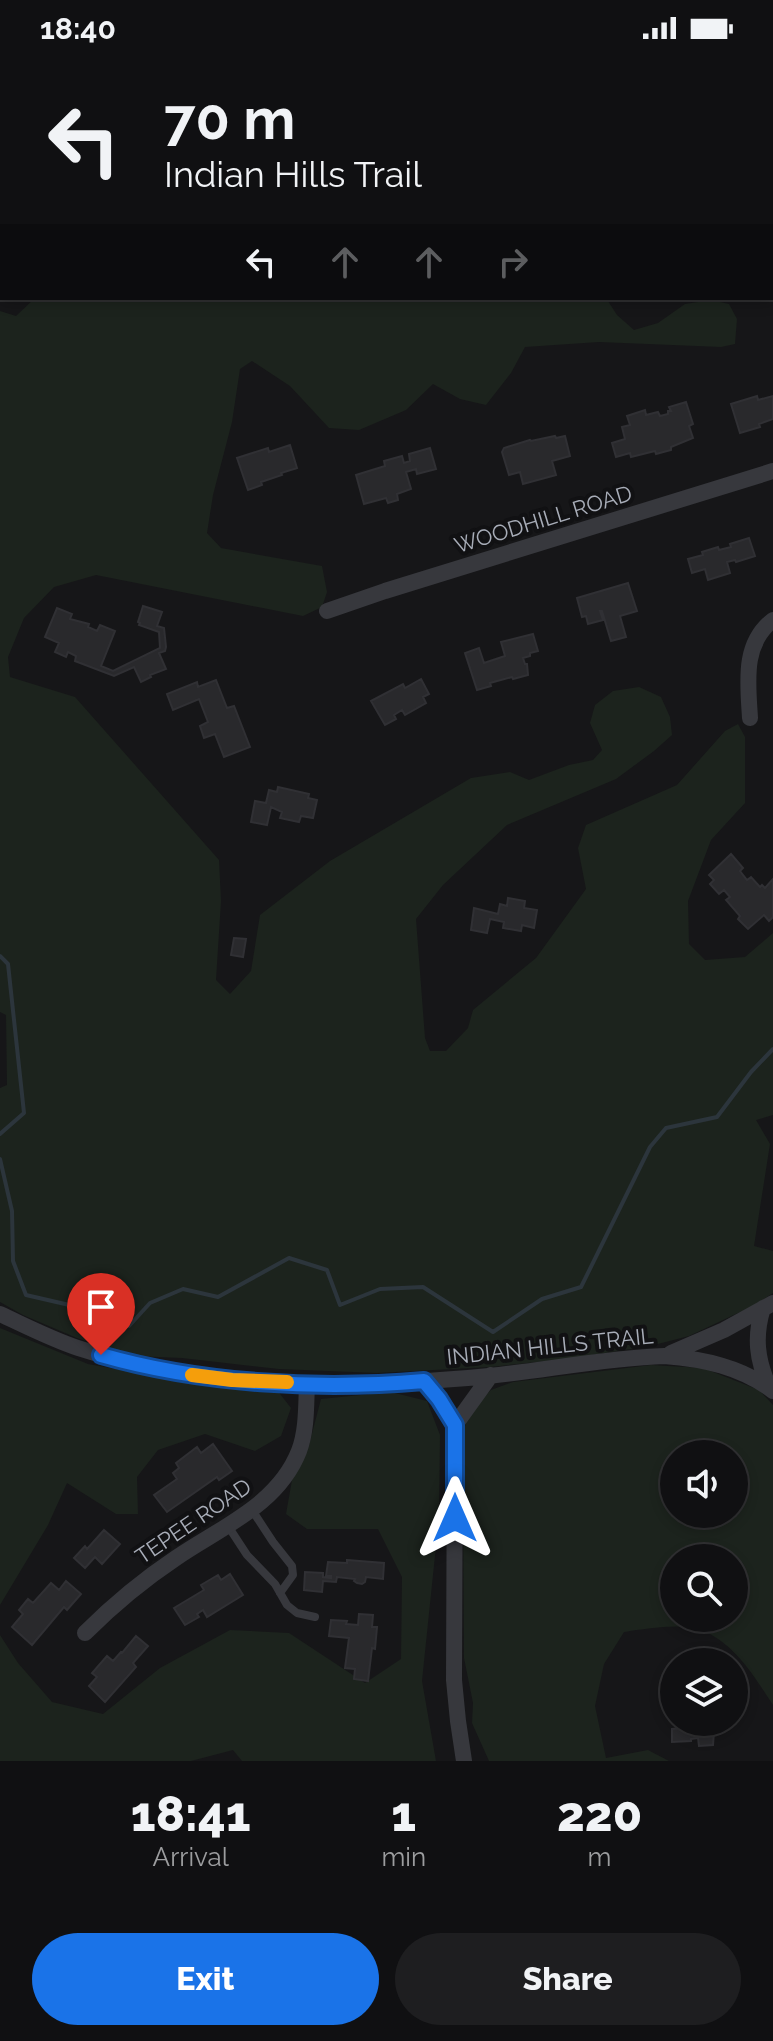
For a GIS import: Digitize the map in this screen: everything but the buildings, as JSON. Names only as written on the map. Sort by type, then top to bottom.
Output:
[{"type":"street","name":"WOODHILL ROAD","points":[[327,611],[773,471]]},
{"type":"street","points":[[750,718],[748,690],[751,651],[756,639],[773,620]]},
{"type":"street","points":[[664,1356],[724,1330],[768,1305]]},
{"type":"street","points":[[768,1305],[758,1326],[757,1346],[761,1369],[771,1389]]},
{"type":"street","name":"INDIAN HILLS TRAIL","points":[[0,1314],[65,1343],[125,1362],[207,1377],[307,1383],[424,1381],[664,1356],[727,1366],[771,1389]]},
{"type":"street","points":[[455,1425],[491,1375]]},
{"type":"street","points":[[424,1381],[455,1425],[454,1680],[464,1761]]},
{"type":"street","name":"TEPEE ROAD","points":[[85,1633],[128,1593],[175,1558],[252,1510],[280,1485],[298,1453],[304,1433],[307,1383]]},
{"type":"lane","points":[[252,1510],[292,1566],[293,1575],[280,1593]]},
{"type":"lane","points":[[227,1525],[247,1555],[275,1584],[287,1605],[297,1613],[315,1617]]},
{"type":"shaded area","points":[[33,300],[607,300],[617,315],[634,330],[658,323],[685,304],[711,300],[729,304],[737,319],[735,344],[721,347],[599,342],[525,347],[511,373],[486,405],[460,399],[433,384],[406,410],[359,430],[329,428],[290,386],[252,361],[240,369],[232,422],[213,495],[207,533],[221,548],[322,566],[327,592],[322,607],[303,616],[96,575],[54,587],[24,618],[8,657],[10,677],[75,697],[219,860],[221,901],[216,980],[230,994],[251,971],[260,915],[330,861],[471,778],[510,772],[529,780],[593,760],[602,750],[590,723],[595,705],[613,691],[639,687],[661,697],[670,717],[672,735],[616,779],[507,825],[443,885],[416,919],[425,1038],[430,1051],[446,1051],[468,1028],[473,1010],[536,958],[586,889],[578,848],[586,825],[677,785],[725,731],[738,724],[745,737],[745,803],[711,840],[688,901],[689,944],[705,960],[745,957],[773,933],[773,1115],[756,1120],[770,1144],[754,1246],[773,1251],[773,1293],[755,1305],[689,1336],[650,1346],[490,1367],[377,1373],[279,1369],[133,1356],[77,1338],[0,1302],[0,1088],[7,1085],[6,1015],[0,1012],[0,311],[16,316]]},
{"type":"shaded area","points":[[0,1328],[88,1364],[205,1385],[277,1390],[291,1408],[281,1436],[255,1451],[205,1434],[158,1450],[137,1477],[138,1514],[116,1514],[67,1483],[48,1525],[0,1605]]},
{"type":"shaded area","points":[[651,1365],[703,1368],[759,1390],[773,1405],[773,1705],[748,1669],[748,1648],[730,1648],[705,1632],[748,1632],[748,1544],[660,1544],[660,1627],[624,1632],[604,1664],[595,1706],[606,1758],[648,1750],[669,1761],[489,1761],[472,1723],[473,1703],[464,1658],[463,1498],[465,1426],[471,1409],[491,1390],[513,1382]]},
{"type":"shaded area","points":[[391,1392],[427,1401],[440,1435],[439,1517],[422,1681],[436,1761],[242,1761],[233,1750],[191,1761],[0,1761],[0,1635],[18,1663],[52,1702],[103,1714],[160,1668],[230,1630],[289,1633],[365,1683],[401,1659],[402,1577],[378,1529],[307,1529],[286,1514],[292,1480],[309,1445],[321,1399]]},
{"type":"waterway","points":[[0,956],[8,964],[24,1113],[0,1134]]},
{"type":"waterway","points":[[0,1159],[12,1211],[13,1261],[26,1295],[91,1310],[129,1326],[150,1303],[183,1289],[218,1297],[289,1258],[327,1270],[340,1305],[380,1289],[423,1287],[493,1332],[542,1299],[581,1287],[650,1147],[666,1128],[717,1117],[773,1049]]},
{"type":"slow traffic","points":[[192,1375],[287,1382]]},
{"type":"route","points":[[101,1355],[182,1374],[232,1380],[337,1384],[424,1381],[455,1425],[455,1518]]}]
